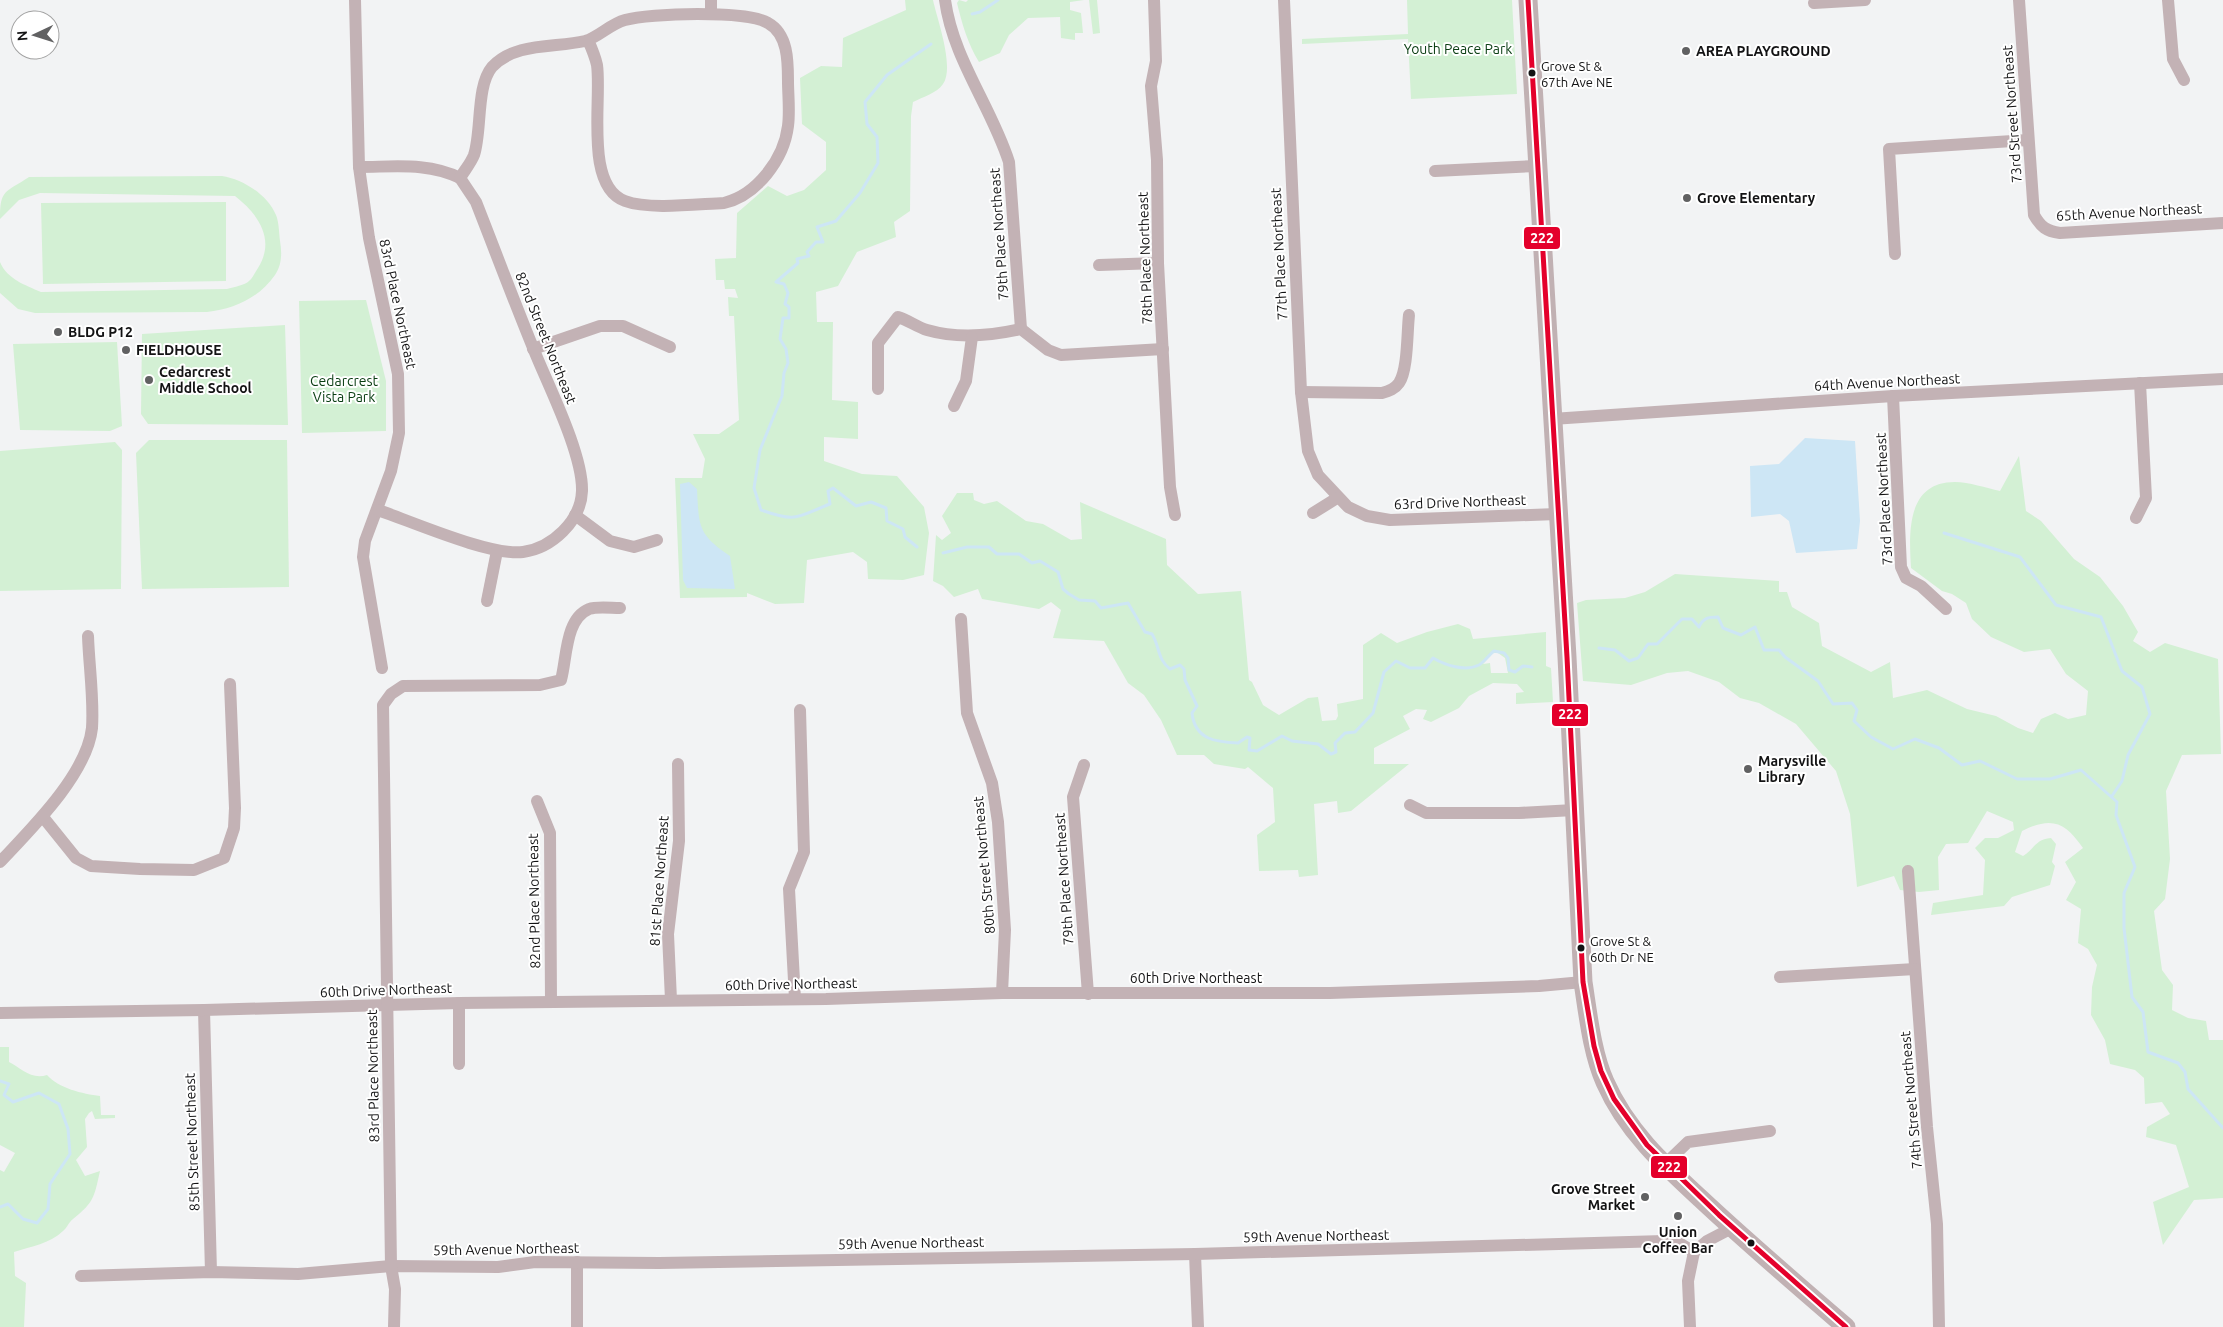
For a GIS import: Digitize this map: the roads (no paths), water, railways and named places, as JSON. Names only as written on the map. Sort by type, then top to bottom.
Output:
[{"type":"street","name":"83rd Place Northeast","points":[[355,0],[359,167],[368,238],[398,374],[399,433],[391,471],[365,541],[362,557],[382,668]]},
{"type":"street","points":[[711,0],[711,14]]},
{"type":"street","name":"79th Place Northeast","points":[[945,0],[947,17],[957,51],[1001,138],[1009,162],[1021,329]]},
{"type":"street","name":"78th Place Northeast","points":[[1154,0],[1156,62],[1151,86],[1157,160],[1158,263],[1170,487],[1175,515]]},
{"type":"street","name":"77th Place Northeast","points":[[1284,0],[1301,392],[1308,451],[1318,475],[1337,498]]},
{"type":"street","points":[[1528,0],[1583,982],[1590,1028],[1604,1081],[1626,1122],[1664,1165],[1732,1228],[1846,1327]]},
{"type":"street","points":[[1814,3],[1865,0]]},
{"type":"street","name":"73rd Street Northeast","points":[[2019,0],[2034,215],[2039,224]]},
{"type":"street","points":[[2168,0],[2173,59],[2184,80]]},
{"type":"street","points":[[359,167],[426,167],[443,170],[460,178],[473,158],[479,133],[484,87],[488,73],[510,54],[524,49],[588,40],[624,20],[711,14],[745,15],[768,23],[778,32],[788,54],[788,124],[782,149],[758,186],[737,200],[724,203],[644,205],[623,201],[607,186],[600,164],[597,67],[588,40]]},
{"type":"street","points":[[1895,254],[1889,149],[2028,140]]},
{"type":"street","points":[[1435,171],[1536,166]]},
{"type":"street","name":"82nd Street Northeast","points":[[460,178],[476,202],[581,471],[582,493],[576,515]]},
{"type":"street","name":"65th Avenue Northeast","points":[[2039,224],[2047,231],[2060,234],[2223,223]]},
{"type":"street","points":[[1099,265],[1158,263]]},
{"type":"street","points":[[1301,392],[1382,393],[1392,390],[1400,382],[1404,371],[1409,315]]},
{"type":"street","points":[[878,389],[878,343],[898,317],[926,330],[972,337],[995,335],[1021,329],[1048,350],[1061,355],[1163,349]]},
{"type":"street","points":[[533,349],[606,326],[623,326],[670,346]]},
{"type":"street","points":[[954,406],[966,381],[972,337]]},
{"type":"street","name":"64th Avenue Northeast","points":[[1552,419],[1893,396],[2223,379]]},
{"type":"street","points":[[2136,518],[2146,498],[2140,383]]},
{"type":"street","name":"73rd Place Northeast","points":[[1893,396],[1901,567],[1906,578],[1921,586],[1946,609]]},
{"type":"street","points":[[1313,513],[1337,498]]},
{"type":"street","name":"63rd Drive Northeast","points":[[1337,498],[1348,507],[1367,516],[1390,520],[1557,514]]},
{"type":"street","points":[[378,510],[496,551],[524,552],[544,545],[558,536],[576,515],[610,542],[634,547],[657,540]]},
{"type":"street","points":[[487,601],[496,551]]},
{"type":"street","name":"83rd Place Northeast","points":[[394,1327],[395,1289],[391,1266],[383,705],[391,694],[403,686],[540,685],[561,680],[571,629],[577,617],[590,609],[620,608]]},
{"type":"street","name":"80th Street Northeast","points":[[961,620],[967,713],[992,783],[998,822],[1005,930],[1002,993]]},
{"type":"street","points":[[0,862],[43,817],[84,757],[92,728],[88,636]]},
{"type":"street","points":[[43,817],[76,858],[91,866],[194,870],[224,858],[234,828],[235,808],[230,684]]},
{"type":"street","points":[[795,999],[789,889],[804,852],[800,710]]},
{"type":"street","name":"81st Place Northeast","points":[[671,1000],[668,934],[679,841],[678,764]]},
{"type":"street","name":"79th Place Northeast","points":[[1084,765],[1073,796],[1088,994]]},
{"type":"street","name":"82nd Place Northeast","points":[[537,801],[550,833],[551,1002]]},
{"type":"street","points":[[1410,805],[1426,813],[1519,813],[1574,810]]},
{"type":"street","name":"74th Street Northeast","points":[[1908,870],[1927,1127],[1937,1224],[1939,1327]]},
{"type":"street","points":[[1780,977],[1915,969]]},
{"type":"street","name":"60th Drive Northeast","points":[[0,1013],[459,1003],[795,999],[1002,993],[1330,993],[1538,986],[1583,982]]},
{"type":"street","points":[[459,1003],[459,1064]]},
{"type":"street","name":"85th Street Northeast","points":[[204,1010],[211,1272]]},
{"type":"street","points":[[1664,1165],[1688,1142],[1770,1131]]},
{"type":"street","points":[[1690,1327],[1688,1281],[1694,1252],[1707,1241],[1732,1228]]},
{"type":"street","name":"59th Avenue Northeast","points":[[82,1276],[211,1272],[298,1274],[391,1266],[498,1267],[534,1262],[1195,1254],[1664,1241],[1681,1244],[1694,1252]]},
{"type":"street","points":[[1195,1254],[1198,1327]]},
{"type":"street","points":[[577,1262],[577,1327]]},
{"type":"water","points":[[1805,438],[1855,441],[1860,521],[1857,549],[1796,553],[1789,521],[1780,514],[1751,517],[1750,466],[1779,464]]},
{"type":"water","points":[[689,482],[697,489],[698,512],[702,528],[711,541],[730,556],[735,589],[687,588],[683,580],[680,484]]},
{"type":"waterway","points":[[972,14],[980,12],[998,0]]},
{"type":"waterway","points":[[917,547],[905,537],[903,529],[887,521],[886,508],[871,502],[856,506],[833,488],[828,491],[830,504],[797,517],[783,516],[761,510],[754,488],[760,450],[782,396],[784,373],[788,363],[786,349],[780,339],[783,318],[789,318],[789,307],[785,304],[788,293],[784,284],[776,282],[798,263],[797,259],[809,256],[807,252],[816,242],[823,242],[817,227],[836,221],[860,193],[878,163],[877,137],[867,124],[865,102],[887,75],[931,44]]},
{"type":"waterway","points":[[1944,533],[2020,557],[2056,605],[2101,617],[2122,671],[2142,687],[2150,714],[2128,755],[2122,781],[2112,796]]},
{"type":"waterway","points":[[943,553],[967,547],[989,547],[997,554],[1019,554],[1032,563],[1040,561],[1058,572],[1063,589],[1079,600],[1095,601],[1101,608],[1128,603],[1145,632],[1152,634],[1166,665],[1170,669],[1180,665],[1184,669],[1185,680],[1197,706],[1192,713],[1197,729],[1208,738],[1222,742],[1238,743],[1247,737],[1250,738],[1249,750],[1257,751],[1282,736],[1292,741],[1318,744],[1331,754],[1336,752],[1335,743],[1345,733],[1355,732],[1373,713],[1384,672],[1396,661],[1410,668],[1425,668],[1433,658],[1449,665],[1468,668],[1479,665],[1494,651],[1504,653],[1508,658],[1509,670],[1515,672],[1523,666],[1532,667]]},
{"type":"waterway","points":[[1599,648],[1615,650],[1629,661],[1638,658],[1648,644],[1657,644],[1682,619],[1692,619],[1699,627],[1706,619],[1718,617],[1723,628],[1741,635],[1755,627],[1764,650],[1779,650],[1785,657],[1818,681],[1833,704],[1852,703],[1857,710],[1854,721],[1871,737],[1893,749],[1915,739],[1939,748],[1962,765],[1980,761],[2017,779],[2050,779],[2081,770],[2117,802],[2116,815],[2135,867],[2124,893],[2124,928],[2132,997],[2143,1012],[2148,1052],[2178,1063],[2185,1072],[2188,1089],[2223,1128]]},
{"type":"waterway","points":[[0,1081],[9,1084],[4,1095],[13,1102],[39,1093],[59,1104],[68,1129],[70,1154],[50,1184],[48,1209],[37,1223],[23,1219],[8,1204],[0,1207]]},
{"type":"place","name":"AREA PLAYGROUND","points":[[1686,51]]},
{"type":"place","name":"Grove St & 67th Ave NE","points":[[1532,73]]},
{"type":"place","name":"Grove Elementary","points":[[1687,198]]},
{"type":"place","name":"BLDG P12","points":[[58,332]]},
{"type":"place","name":"FIELDHOUSE","points":[[126,350]]},
{"type":"place","name":"Cedarcrest Middle School","points":[[149,380]]},
{"type":"place","name":"Marysville Library","points":[[1748,769]]},
{"type":"place","name":"Grove St & 60th Dr NE","points":[[1581,948]]},
{"type":"place","name":"Grove Street Market","points":[[1645,1197]]},
{"type":"place","name":"Union Coffee Bar","points":[[1678,1216]]},
{"type":"park label","name":"Youth Peace Park","points":[[1458,49]]},
{"type":"park label","name":"Cedarcrest Vista Park","points":[[344,390]]}]
